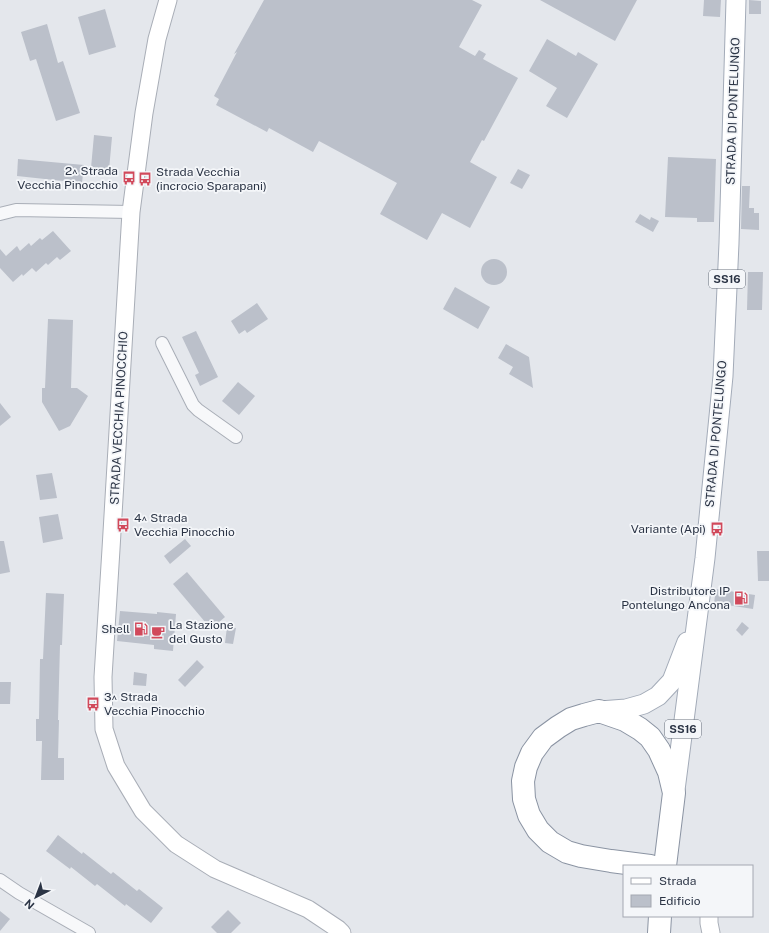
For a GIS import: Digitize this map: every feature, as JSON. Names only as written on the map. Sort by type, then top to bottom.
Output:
[{"type":"highway","points":[[642,865],[581,856],[567,852],[550,842],[538,830],[529,815],[524,799],[526,768],[532,753],[543,738],[558,727],[571,719],[599,711],[625,720],[650,737],[659,750],[669,772],[674,793]]},
{"type":"highway","name":"STRADA DI PONTELUNGO","points":[[665,865],[674,793]]},
{"type":"highway","points":[[659,933],[660,917]]},
{"type":"main road","name":"STRADA DI PONTELUNGO","points":[[674,793],[705,558],[722,376],[730,227],[736,0]]},
{"type":"main road","points":[[599,711],[626,709],[644,704],[658,696],[672,681],[697,616]]},
{"type":"street","name":"STRADA VECCHIA PINOCCHIO","points":[[168,0],[157,39],[144,113],[131,212],[103,677],[104,729],[116,766],[143,811],[176,844],[215,869],[308,909],[342,933]]},
{"type":"street","points":[[0,214],[16,210],[131,212]]},
{"type":"street","points":[[162,342],[193,405],[236,437]]},
{"type":"street","points":[[0,880],[19,893],[89,933]]},
{"type":"street","points":[[709,917],[712,933]]},
{"type":"building","points":[[264,0],[472,0],[482,5],[459,47],[475,56],[479,50],[486,54],[483,59],[518,78],[484,141],[482,140],[470,162],[497,177],[470,228],[442,213],[427,240],[380,214],[397,183],[319,141],[313,152],[269,128],[267,132],[216,105],[219,99],[214,96],[237,52],[234,54]]},
{"type":"building","points":[[540,0],[637,0],[615,41]]},
{"type":"building","points":[[704,0],[721,0],[720,17],[703,16]]},
{"type":"building","points":[[749,0],[761,1],[761,14],[749,14]]},
{"type":"building","points":[[105,9],[116,47],[89,55],[78,17]]},
{"type":"building","points":[[47,24],[58,63],[63,61],[80,113],[56,121],[36,59],[30,61],[21,32]]},
{"type":"building","points":[[547,39],[576,56],[578,52],[598,64],[567,118],[546,106],[557,88],[529,71]]},
{"type":"building","points":[[94,135],[112,137],[109,170],[91,168]]},
{"type":"building","points":[[668,157],[716,159],[714,222],[697,222],[697,218],[665,217]]},
{"type":"building","points":[[18,159],[84,165],[82,183],[17,176]]},
{"type":"building","points":[[518,169],[530,175],[522,189],[510,183]]},
{"type":"building","points":[[742,186],[750,186],[749,208],[754,208],[754,213],[759,213],[759,230],[741,229]]},
{"type":"building","points":[[640,214],[650,220],[651,217],[659,221],[653,232],[635,222]]},
{"type":"building","points":[[53,231],[71,251],[60,260],[57,257],[48,265],[46,263],[36,272],[32,268],[13,282],[0,268],[0,249],[6,256],[17,246],[20,251],[29,243],[31,246],[40,238],[42,240]]},
{"type":"building","points":[[494,259],[503,263],[507,272],[503,281],[494,285],[485,281],[481,272],[485,263]]},
{"type":"building","points":[[748,272],[763,272],[762,310],[747,310]]},
{"type":"building","points":[[455,287],[490,307],[478,329],[443,309]]},
{"type":"building","points":[[257,303],[268,319],[247,333],[245,330],[239,334],[231,321]]},
{"type":"building","points":[[48,319],[73,320],[71,388],[77,388],[88,396],[70,426],[59,431],[42,402],[42,388],[45,388]]},
{"type":"building","points":[[196,331],[218,377],[200,386],[195,375],[199,373],[182,337]]},
{"type":"building","points":[[506,344],[529,357],[533,388],[509,374],[513,367],[498,358]]},
{"type":"building","points":[[238,382],[255,396],[239,415],[222,401]]},
{"type":"building","points":[[0,403],[11,417],[0,426]]},
{"type":"building","points":[[52,473],[57,498],[40,500],[36,475]]},
{"type":"building","points":[[58,514],[63,539],[43,543],[39,517]]},
{"type":"building","points":[[185,539],[191,546],[170,564],[164,556]]},
{"type":"building","points":[[0,541],[4,541],[10,572],[0,574]]},
{"type":"building","points":[[757,551],[769,551],[769,581],[758,581]]},
{"type":"building","points":[[187,572],[225,617],[211,629],[173,584]]},
{"type":"building","points":[[716,589],[755,595],[753,609],[714,603]]},
{"type":"building","points":[[46,593],[64,594],[62,645],[60,645],[58,758],[64,758],[64,780],[41,780],[42,741],[36,741],[36,719],[39,719],[40,659],[43,659]]},
{"type":"building","points":[[120,611],[176,614],[173,651],[154,649],[154,645],[117,641]]},
{"type":"building","points":[[742,622],[749,628],[742,636],[736,630]]},
{"type":"building","points":[[227,627],[236,628],[233,644],[225,643]]},
{"type":"building","points":[[197,660],[204,667],[185,687],[178,680]]},
{"type":"building","points":[[134,672],[147,674],[146,686],[133,685]]},
{"type":"building","points":[[0,682],[11,682],[10,704],[0,704]]},
{"type":"building","points":[[58,835],[111,874],[113,872],[137,891],[139,889],[163,908],[151,923],[126,904],[125,906],[97,884],[95,886],[71,867],[70,869],[46,851]]},
{"type":"building","points":[[228,910],[241,923],[231,933],[217,933],[211,927]]},
{"type":"building","points":[[0,911],[10,919],[0,931]]},
{"type":"place","name":"2^ Strada Vecchia Pinocchio","points":[[129,178]]},
{"type":"place","name":"Strada Vecchia (incrocio Sparapani)","points":[[145,179]]},
{"type":"place","name":"4^ Strada Vecchia Pinocchio","points":[[123,525]]},
{"type":"place","name":"Variante (Api)","points":[[717,529]]},
{"type":"place","name":"Distributore IP Pontelungo Ancona","points":[[741,598]]},
{"type":"place","name":"Shell","points":[[141,629]]},
{"type":"place","name":"La Stazione del Gusto","points":[[158,632]]},
{"type":"place","name":"3^ Strada Vecchia Pinocchio","points":[[93,704]]}]
